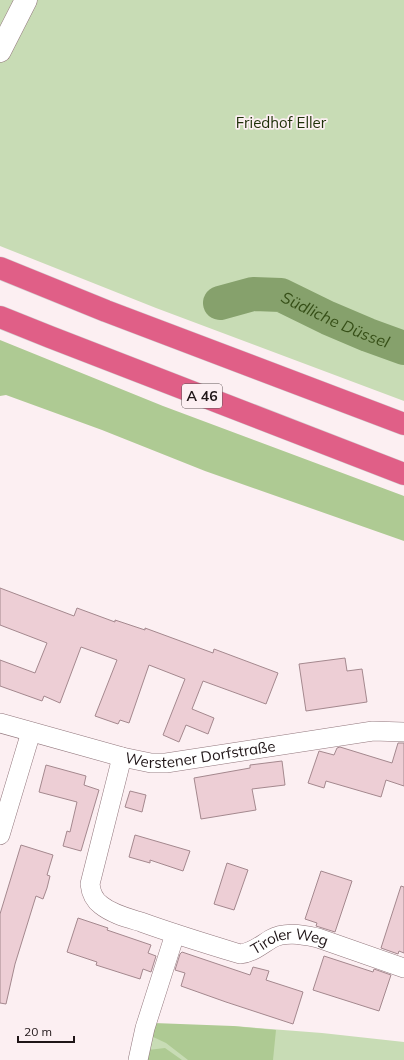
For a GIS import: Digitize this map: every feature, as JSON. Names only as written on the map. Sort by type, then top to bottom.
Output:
[{"type":"highway","points":[[0,268],[106,311],[404,424]]},
{"type":"highway","name":"A 46","points":[[0,317],[404,474]]},
{"type":"main road","points":[[0,51],[26,0]]},
{"type":"street","name":"Werstener Dorfstraße","points":[[0,723],[122,758],[150,763],[166,763],[373,731],[404,732]]},
{"type":"street","points":[[0,835],[31,732]]},
{"type":"street","name":"Tiroler Weg","points":[[122,758],[90,884],[91,892],[97,902],[102,906],[116,914],[240,954],[248,953],[272,938],[282,935],[307,936],[318,938],[404,968]]},
{"type":"street","points":[[138,1060],[145,1028],[175,934]]},
{"type":"green space","name":"Friedhof Eller","points":[[0,0],[404,0],[404,342],[364,327],[291,292],[274,287],[215,297],[219,305],[268,299],[404,350],[404,401],[156,308],[0,246]]},
{"type":"green space","points":[[0,340],[163,406],[404,496],[404,541],[205,471],[102,430],[6,395],[0,396]]},
{"type":"green space","points":[[154,1023],[233,1026],[276,1030],[273,1060],[188,1060],[166,1043],[151,1036]]},
{"type":"green space","points":[[233,1026],[322,1033],[404,1042],[404,1060],[146,1060],[151,1036]]},
{"type":"green space","points":[[165,1048],[182,1060],[146,1060],[148,1050]]},
{"type":"building","points":[[0,588],[74,616],[77,608],[115,622],[115,620],[145,630],[145,628],[213,653],[214,649],[278,673],[266,704],[203,681],[192,709],[214,718],[208,734],[186,725],[179,742],[163,735],[185,679],[149,665],[129,723],[120,720],[118,724],[95,716],[117,660],[81,647],[60,703],[44,696],[42,701],[0,686],[0,660],[35,673],[47,643],[0,625]]},
{"type":"building","points":[[345,658],[347,671],[362,669],[367,702],[306,711],[299,664]]},
{"type":"building","points":[[398,743],[404,743],[404,786],[386,780],[381,797],[326,781],[324,788],[308,783],[319,751],[334,755],[337,748],[340,747],[392,763]]},
{"type":"building","points":[[282,761],[285,785],[252,789],[256,810],[201,819],[194,778],[250,768],[250,765]]},
{"type":"building","points":[[46,765],[86,776],[84,785],[99,790],[81,851],[63,846],[67,831],[70,832],[77,802],[39,792]]},
{"type":"building","points":[[130,791],[146,795],[142,812],[125,807]]},
{"type":"building","points":[[135,835],[190,851],[183,871],[150,860],[150,863],[129,857]]},
{"type":"building","points":[[21,845],[53,855],[47,875],[50,876],[47,888],[43,899],[36,896],[15,964],[6,1004],[0,1003],[0,914]]},
{"type":"building","points":[[227,863],[248,870],[234,910],[214,904]]},
{"type":"building","points":[[321,871],[352,881],[335,932],[316,926],[317,923],[305,919]]},
{"type":"building","points":[[401,886],[404,887],[404,953],[399,951],[398,954],[381,948]]},
{"type":"building","points":[[78,918],[151,945],[148,953],[156,956],[151,972],[143,969],[140,979],[96,965],[97,962],[67,952]]},
{"type":"building","points":[[182,952],[250,975],[253,967],[269,971],[266,980],[303,992],[293,1024],[181,986],[185,973],[175,970]]},
{"type":"building","points":[[324,956],[373,972],[374,969],[391,975],[379,1011],[313,990]]},
{"type":"waterway","name":"Südliche Düssel","points":[[220,303],[253,294],[281,295],[328,318],[404,348]]}]
